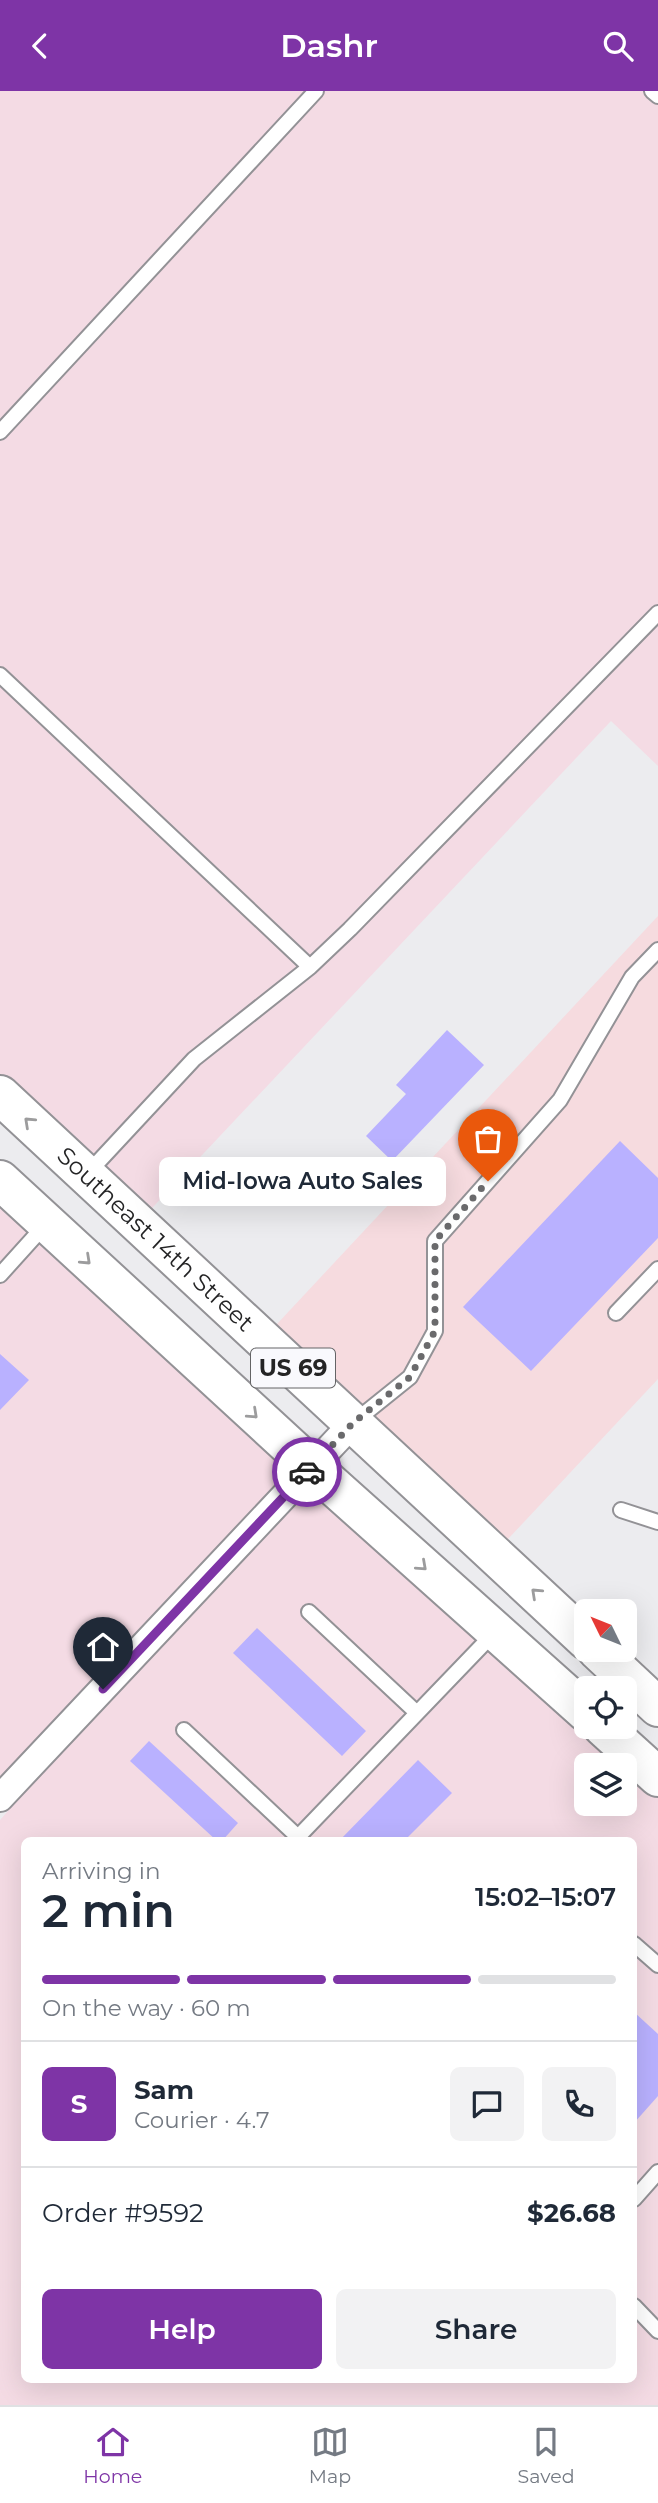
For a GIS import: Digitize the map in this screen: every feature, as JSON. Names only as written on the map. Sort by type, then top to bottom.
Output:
[{"type":"main road","name":"Southeast 14th Street","points":[[0,1095],[574,1629]]},
{"type":"main road","name":"US 69","points":[[0,1180],[312,1467],[574,1701]]},
{"type":"main road","points":[[611,1663],[658,1707]]},
{"type":"main road","points":[[616,1739],[658,1777]]},
{"type":"street","points":[[0,1798],[353,1423]]},
{"type":"lane","points":[[0,432],[317,91]]},
{"type":"lane","points":[[652,91],[658,96]]},
{"type":"lane","points":[[86,1175],[194,1059],[310,967],[350,929],[658,613]]},
{"type":"lane","points":[[0,675],[310,967]]},
{"type":"lane","points":[[353,1423],[410,1377],[435,1331],[435,1241],[560,1100],[632,977],[658,950]]},
{"type":"lane","points":[[0,1275],[47,1223]]},
{"type":"lane","points":[[615,1313],[658,1269]]},
{"type":"lane","points":[[621,1510],[658,1522]]},
{"type":"lane","points":[[309,1612],[417,1713]]},
{"type":"lane","points":[[184,1730],[298,1837],[495,1632]]},
{"type":"lane","points":[[637,1947],[658,1965]]},
{"type":"lane","points":[[637,2196],[658,2172]]},
{"type":"lane","points":[[637,2309],[657,2326]]},
{"type":"shaded area","points":[[0,91],[658,91],[658,766],[611,721],[138,1223],[0,1095]]},
{"type":"shaded area","points":[[658,916],[658,1379],[494,1554],[263,1339]]},
{"type":"shaded area","points":[[0,1180],[574,1701],[574,1739],[616,1739],[632,1753],[574,1753],[574,1816],[637,1816],[637,1758],[658,1777],[658,2405],[0,2405],[0,1820],[290,1491],[0,1798]]},
{"type":"building","points":[[447,1030],[484,1065],[392,1161],[366,1136],[406,1094],[396,1085]]},
{"type":"building","points":[[620,1141],[658,1178],[658,1238],[531,1371],[463,1307]]},
{"type":"building","points":[[0,1354],[29,1380],[0,1410]]},
{"type":"building","points":[[257,1628],[366,1731],[342,1756],[233,1653]]},
{"type":"building","points":[[149,1741],[238,1823],[226,1837],[213,1837],[130,1761]]},
{"type":"building","points":[[418,1760],[452,1793],[408,1837],[343,1837]]},
{"type":"building","points":[[637,2015],[658,2034],[658,2096],[637,2120]]},
{"type":"way so far","points":[[307,1472],[353,1423],[410,1377],[435,1331],[435,1241],[488,1181]]},
{"type":"place","name":"Mid-Iowa Auto Sales","points":[[488,1181]]},
{"type":"route","points":[[103,1689],[307,1472]]}]
